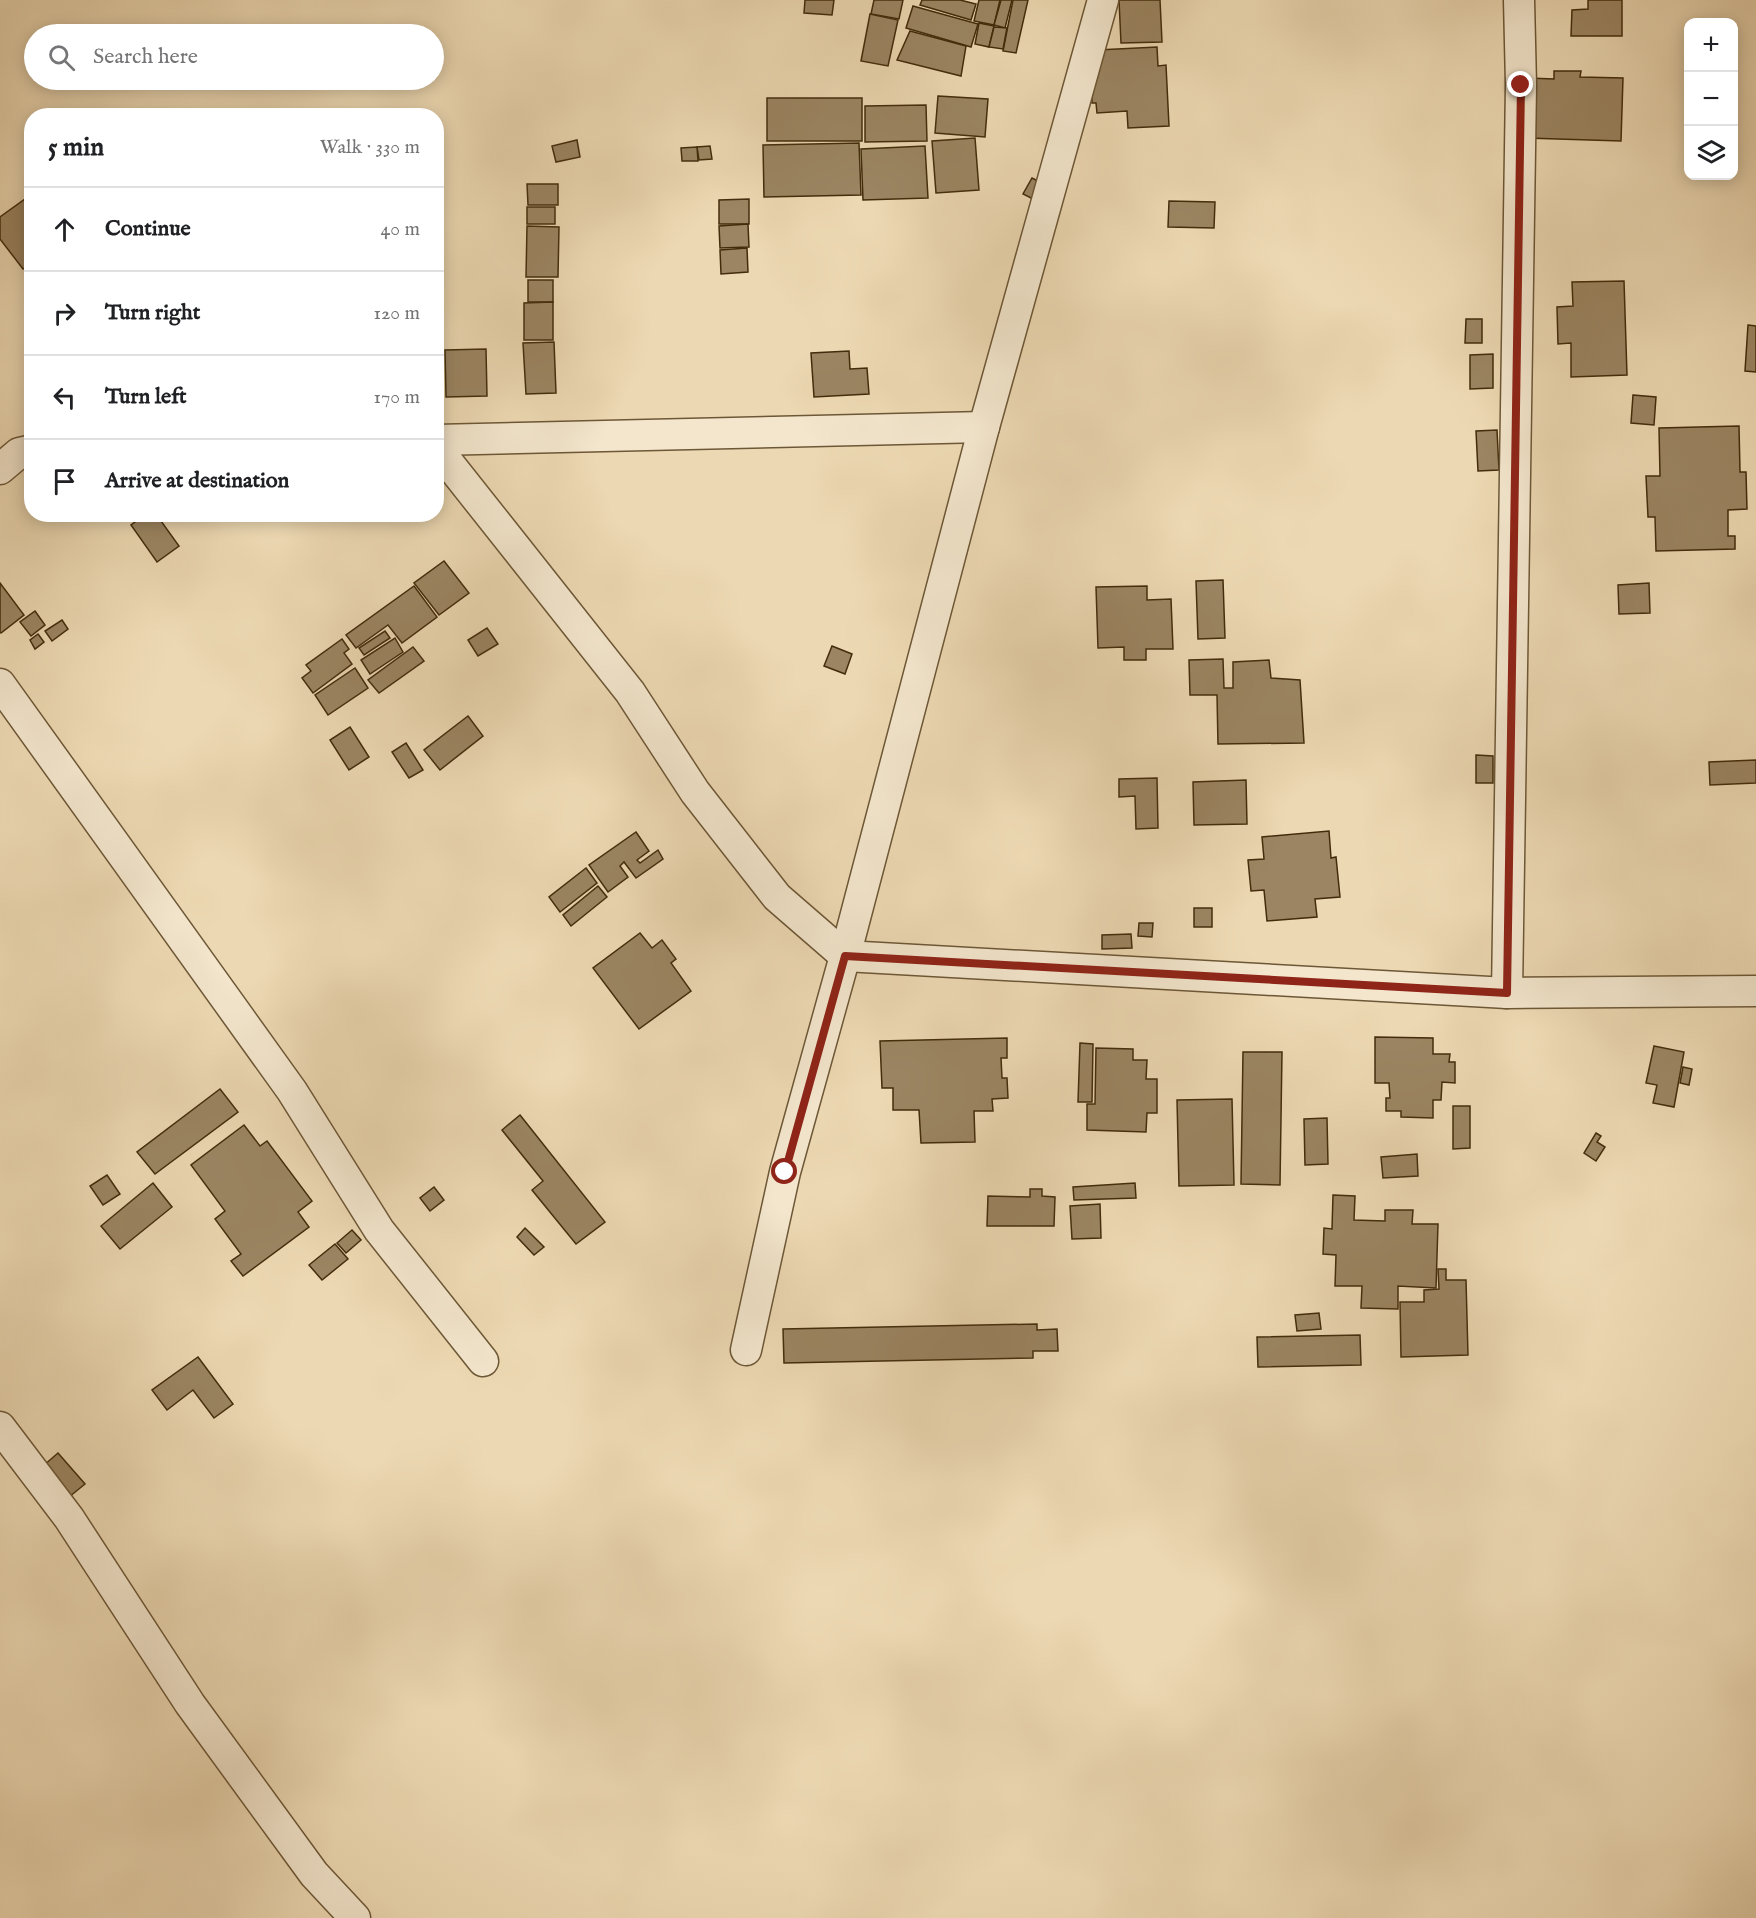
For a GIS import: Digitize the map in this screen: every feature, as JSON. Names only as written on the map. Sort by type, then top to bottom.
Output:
[{"type":"street","points":[[746,1350],[785,1172],[845,956],[984,427],[1103,0]]},
{"type":"street","points":[[1507,993],[1521,85],[1519,0]]},
{"type":"street","points":[[444,440],[984,427]]},
{"type":"street","points":[[0,469],[19,453],[24,452]]},
{"type":"street","points":[[444,457],[630,692],[695,792],[777,897],[845,956],[1507,993],[1756,991]]},
{"type":"street","points":[[0,684],[292,1091],[379,1230],[483,1361]]},
{"type":"street","points":[[0,1427],[69,1518],[190,1704],[314,1874],[354,1918]]},
{"type":"building","points":[[805,0],[834,0],[832,15],[804,13]]},
{"type":"building","points":[[874,0],[903,0],[899,19],[871,14]]},
{"type":"building","points":[[922,0],[960,0],[976,4],[971,20],[920,5]]},
{"type":"building","points":[[979,0],[1000,0],[994,25],[974,21]]},
{"type":"building","points":[[1001,0],[1012,0],[1005,28],[994,25]]},
{"type":"building","points":[[1013,0],[1028,0],[1016,53],[1003,51]]},
{"type":"building","points":[[1119,0],[1160,0],[1162,42],[1121,43]]},
{"type":"building","points":[[1588,0],[1622,0],[1622,36],[1571,36],[1572,10],[1588,9]]},
{"type":"building","points":[[913,6],[978,24],[971,47],[906,28]]},
{"type":"building","points":[[870,14],[898,20],[888,66],[861,61]]},
{"type":"building","points":[[979,23],[994,26],[989,47],[975,44]]},
{"type":"building","points":[[994,27],[1007,28],[1003,49],[989,47]]},
{"type":"building","points":[[910,31],[966,46],[961,76],[897,60]]},
{"type":"building","points":[[1157,47],[1158,66],[1166,65],[1169,126],[1128,128],[1127,111],[1097,113],[1096,103],[1092,103],[1090,56],[1097,50]]},
{"type":"building","points":[[1554,71],[1581,71],[1580,77],[1623,78],[1621,141],[1526,138],[1528,78],[1554,79]]},
{"type":"building","points":[[938,96],[988,99],[985,137],[935,133]]},
{"type":"building","points":[[767,98],[862,98],[862,141],[767,141]]},
{"type":"building","points":[[926,105],[927,141],[865,142],[865,106]]},
{"type":"building","points":[[975,138],[979,190],[936,193],[932,141]]},
{"type":"building","points":[[577,140],[580,157],[556,162],[552,146]]},
{"type":"building","points":[[859,143],[861,195],[764,197],[763,145]]},
{"type":"building","points":[[710,146],[712,159],[699,160],[697,147]]},
{"type":"building","points":[[925,146],[928,198],[863,200],[861,149]]},
{"type":"building","points":[[697,147],[698,161],[682,161],[681,148]]},
{"type":"building","points":[[1032,178],[1048,186],[1039,202],[1023,194]]},
{"type":"building","points":[[527,184],[558,184],[558,205],[528,205]]},
{"type":"building","points":[[749,199],[749,224],[719,224],[719,200]]},
{"type":"building","points":[[24,200],[23,269],[0,239],[0,217]]},
{"type":"building","points":[[1169,201],[1215,202],[1214,228],[1168,227]]},
{"type":"building","points":[[527,207],[555,207],[555,224],[527,224]]},
{"type":"building","points":[[748,224],[749,247],[720,248],[719,226]]},
{"type":"building","points":[[527,226],[559,227],[558,277],[526,277]]},
{"type":"building","points":[[747,248],[748,272],[721,274],[720,250]]},
{"type":"building","points":[[528,280],[553,280],[553,302],[528,302]]},
{"type":"building","points":[[1624,281],[1627,375],[1571,377],[1571,343],[1558,344],[1557,307],[1573,306],[1572,282]]},
{"type":"building","points":[[553,302],[553,340],[524,340],[524,303]]},
{"type":"building","points":[[1466,319],[1482,319],[1482,343],[1465,343]]},
{"type":"building","points":[[1748,325],[1756,326],[1756,372],[1745,371]]},
{"type":"building","points":[[554,342],[556,393],[526,394],[523,343]]},
{"type":"building","points":[[486,349],[487,396],[446,397],[445,350]]},
{"type":"building","points":[[849,351],[850,369],[867,368],[869,394],[814,397],[811,353]]},
{"type":"building","points":[[1493,354],[1493,388],[1470,389],[1470,355]]},
{"type":"building","points":[[1633,395],[1656,397],[1654,425],[1631,423]]},
{"type":"building","points":[[1739,426],[1740,472],[1746,472],[1747,509],[1728,510],[1728,536],[1735,536],[1735,549],[1656,551],[1655,517],[1648,517],[1646,476],[1660,476],[1659,428]]},
{"type":"building","points":[[1497,430],[1499,470],[1478,471],[1476,431]]},
{"type":"building","points":[[135,522],[162,522],[179,546],[157,562],[131,525]]},
{"type":"building","points":[[444,561],[469,593],[439,615],[414,583]]},
{"type":"building","points":[[1223,580],[1225,638],[1198,639],[1196,581]]},
{"type":"building","points":[[0,583],[24,615],[1,633],[0,632]]},
{"type":"building","points":[[1649,583],[1650,613],[1619,614],[1618,585]]},
{"type":"building","points":[[414,586],[437,617],[402,643],[388,625],[356,648],[346,635]]},
{"type":"building","points":[[1147,586],[1147,600],[1171,599],[1173,649],[1146,649],[1146,660],[1124,660],[1124,647],[1098,648],[1096,587]]},
{"type":"building","points":[[35,611],[45,625],[31,636],[20,622]]},
{"type":"building","points":[[62,620],[68,629],[52,641],[45,631]]},
{"type":"building","points":[[487,628],[498,644],[478,656],[468,640]]},
{"type":"building","points":[[385,631],[390,638],[364,655],[359,648]]},
{"type":"building","points":[[38,634],[44,642],[35,649],[30,640]]},
{"type":"building","points":[[395,638],[403,652],[370,674],[361,660]]},
{"type":"building","points":[[342,639],[349,649],[344,653],[352,664],[313,693],[302,678],[311,671],[306,665]]},
{"type":"building","points":[[832,646],[852,654],[845,674],[824,666]]},
{"type":"building","points":[[413,647],[424,661],[379,693],[368,680]]},
{"type":"building","points":[[1223,659],[1224,688],[1233,688],[1233,662],[1269,660],[1271,678],[1300,680],[1304,743],[1218,744],[1217,695],[1190,695],[1189,660]]},
{"type":"building","points":[[355,668],[368,688],[328,715],[315,695]]},
{"type":"building","points":[[468,716],[483,736],[440,770],[424,750]]},
{"type":"building","points":[[350,727],[369,757],[349,770],[330,740]]},
{"type":"building","points":[[406,743],[423,770],[409,778],[392,752]]},
{"type":"building","points":[[1476,755],[1493,756],[1493,783],[1476,783]]},
{"type":"building","points":[[1756,760],[1756,783],[1710,785],[1709,762]]},
{"type":"building","points":[[1157,778],[1158,828],[1136,829],[1135,796],[1119,797],[1119,779]]},
{"type":"building","points":[[1246,780],[1247,824],[1194,825],[1193,782]]},
{"type":"building","points":[[1329,831],[1331,858],[1336,857],[1340,897],[1315,899],[1317,917],[1267,921],[1264,890],[1251,891],[1248,860],[1264,859],[1262,837]]},
{"type":"building","points":[[636,832],[649,851],[637,860],[640,863],[658,850],[663,859],[636,878],[624,862],[620,866],[628,877],[608,892],[589,865]]},
{"type":"building","points":[[586,868],[597,883],[560,912],[549,897]]},
{"type":"building","points":[[598,886],[607,897],[571,926],[563,915]]},
{"type":"building","points":[[1194,908],[1212,908],[1212,927],[1194,927]]},
{"type":"building","points":[[1139,923],[1153,923],[1152,937],[1138,936]]},
{"type":"building","points":[[640,933],[652,948],[662,940],[676,959],[671,963],[691,991],[639,1029],[593,968]]},
{"type":"building","points":[[1131,934],[1132,948],[1102,949],[1102,935]]},
{"type":"building","points":[[1375,1037],[1433,1038],[1433,1054],[1450,1054],[1449,1062],[1455,1062],[1455,1083],[1442,1082],[1441,1100],[1433,1100],[1433,1118],[1401,1117],[1401,1111],[1386,1111],[1386,1098],[1390,1098],[1389,1083],[1375,1083]]},
{"type":"building","points":[[1007,1038],[1007,1058],[1001,1058],[1002,1078],[1007,1078],[1008,1098],[992,1099],[993,1111],[974,1111],[975,1142],[921,1143],[919,1110],[893,1110],[893,1088],[882,1088],[880,1041]]},
{"type":"building","points":[[1080,1043],[1093,1044],[1092,1102],[1078,1102]]},
{"type":"building","points":[[1654,1046],[1684,1052],[1674,1107],[1653,1103],[1657,1085],[1646,1083]]},
{"type":"building","points":[[1096,1048],[1133,1049],[1133,1060],[1147,1060],[1146,1079],[1157,1079],[1157,1113],[1147,1113],[1146,1132],[1087,1130],[1087,1104],[1095,1104]]},
{"type":"building","points":[[1243,1052],[1282,1052],[1280,1185],[1241,1184]]},
{"type":"building","points":[[1683,1067],[1692,1069],[1689,1085],[1680,1083]]},
{"type":"building","points":[[220,1089],[238,1112],[155,1174],[137,1152]]},
{"type":"building","points":[[1232,1099],[1234,1185],[1179,1186],[1177,1100]]},
{"type":"building","points":[[1453,1106],[1470,1106],[1470,1148],[1453,1149]]},
{"type":"building","points":[[520,1115],[605,1222],[576,1244],[532,1190],[543,1181],[502,1130]]},
{"type":"building","points":[[1327,1118],[1328,1164],[1305,1165],[1304,1119]]},
{"type":"building","points":[[244,1125],[260,1146],[267,1141],[312,1201],[298,1212],[309,1227],[243,1276],[231,1261],[241,1254],[215,1219],[225,1211],[191,1165]]},
{"type":"building","points":[[1596,1133],[1601,1136],[1597,1142],[1605,1147],[1596,1161],[1584,1153]]},
{"type":"building","points":[[1417,1154],[1418,1176],[1383,1178],[1381,1157]]},
{"type":"building","points":[[107,1175],[120,1194],[103,1205],[90,1186]]},
{"type":"building","points":[[153,1183],[172,1207],[120,1249],[101,1226]]},
{"type":"building","points":[[1135,1183],[1136,1198],[1074,1200],[1073,1187]]},
{"type":"building","points":[[434,1187],[444,1200],[430,1211],[420,1198]]},
{"type":"building","points":[[1030,1189],[1042,1189],[1042,1196],[1055,1197],[1054,1226],[987,1226],[988,1196],[1030,1197]]},
{"type":"building","points":[[1333,1195],[1355,1196],[1354,1220],[1385,1221],[1385,1210],[1413,1210],[1412,1224],[1438,1224],[1436,1288],[1398,1286],[1398,1309],[1361,1308],[1362,1286],[1335,1286],[1336,1255],[1323,1254],[1324,1228],[1332,1229]]},
{"type":"building","points":[[1100,1204],[1101,1238],[1072,1239],[1070,1206]]},
{"type":"building","points":[[525,1228],[544,1247],[534,1255],[517,1237]]},
{"type":"building","points":[[352,1230],[361,1240],[346,1253],[337,1243]]},
{"type":"building","points":[[335,1244],[348,1259],[322,1280],[309,1265]]},
{"type":"building","points":[[1438,1269],[1446,1269],[1446,1280],[1466,1280],[1468,1355],[1401,1357],[1400,1302],[1424,1302],[1424,1290],[1439,1289]]},
{"type":"building","points":[[1319,1313],[1321,1329],[1297,1331],[1295,1315]]},
{"type":"building","points":[[1037,1324],[1037,1330],[1057,1329],[1058,1351],[1033,1351],[1033,1358],[784,1363],[783,1329]]},
{"type":"building","points":[[1360,1335],[1361,1365],[1258,1367],[1257,1337]]},
{"type":"building","points":[[198,1357],[233,1404],[214,1418],[193,1390],[167,1410],[152,1390]]},
{"type":"building","points":[[58,1453],[85,1484],[69,1497],[43,1466]]},
{"type":"route","points":[[785,1172],[845,956],[1507,993],[1521,85]]}]
